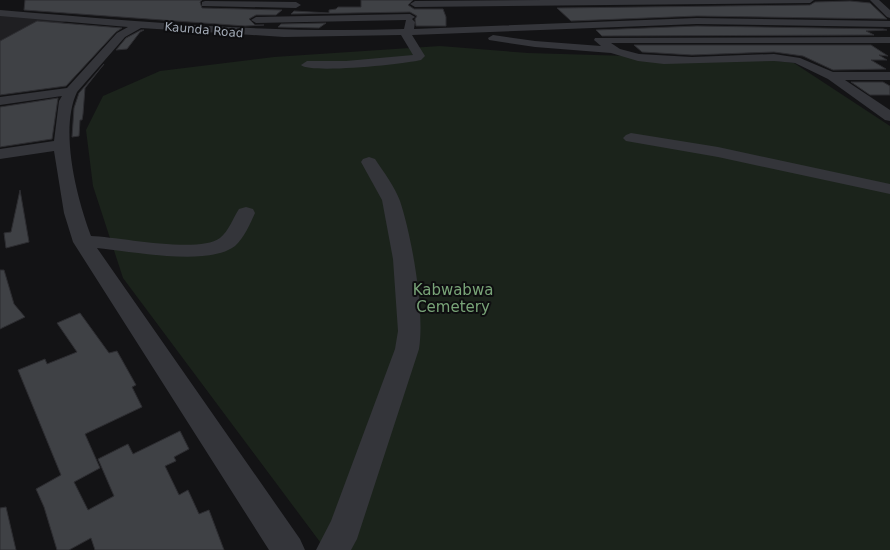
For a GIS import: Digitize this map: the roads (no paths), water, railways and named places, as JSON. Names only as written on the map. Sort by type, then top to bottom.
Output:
[{"type":"street","points":[[242,20],[414,11],[810,0]]},
{"type":"street","points":[[874,0],[890,15]]},
{"type":"street","points":[[205,4],[307,6]]},
{"type":"street","points":[[394,7],[414,11]]},
{"type":"street","points":[[307,65],[346,65],[417,58],[419,56],[408,34],[414,11]]},
{"type":"street","name":"Kaunda Road","points":[[0,13],[140,24],[174,28],[190,34],[286,38],[408,34]]},
{"type":"street","points":[[461,20],[617,18],[678,21],[890,24]]},
{"type":"street","points":[[162,27],[188,22],[223,20]]},
{"type":"street","points":[[408,34],[584,24],[678,21]]},
{"type":"street","points":[[140,24],[120,35],[66,100],[61,146],[73,213],[83,242],[288,550]]},
{"type":"street","points":[[584,24],[609,50]]},
{"type":"street","points":[[408,34],[496,38],[535,44],[609,50],[634,56],[664,59],[791,59],[802,62],[829,76],[890,117]]},
{"type":"street","points":[[598,40],[890,40]]},
{"type":"street","points":[[829,76],[890,76]]},
{"type":"street","points":[[0,101],[72,91]]},
{"type":"street","points":[[631,138],[718,152],[890,188]]},
{"type":"street","points":[[0,154],[61,146]]},
{"type":"street","points":[[333,550],[345,528],[407,349],[410,331],[403,258],[391,200],[369,162]]},
{"type":"street","points":[[83,242],[104,242],[194,252],[213,249],[227,242],[246,213]]},
{"type":"park label","name":"Kabwabwa Cemetery","points":[[453,298]]}]
